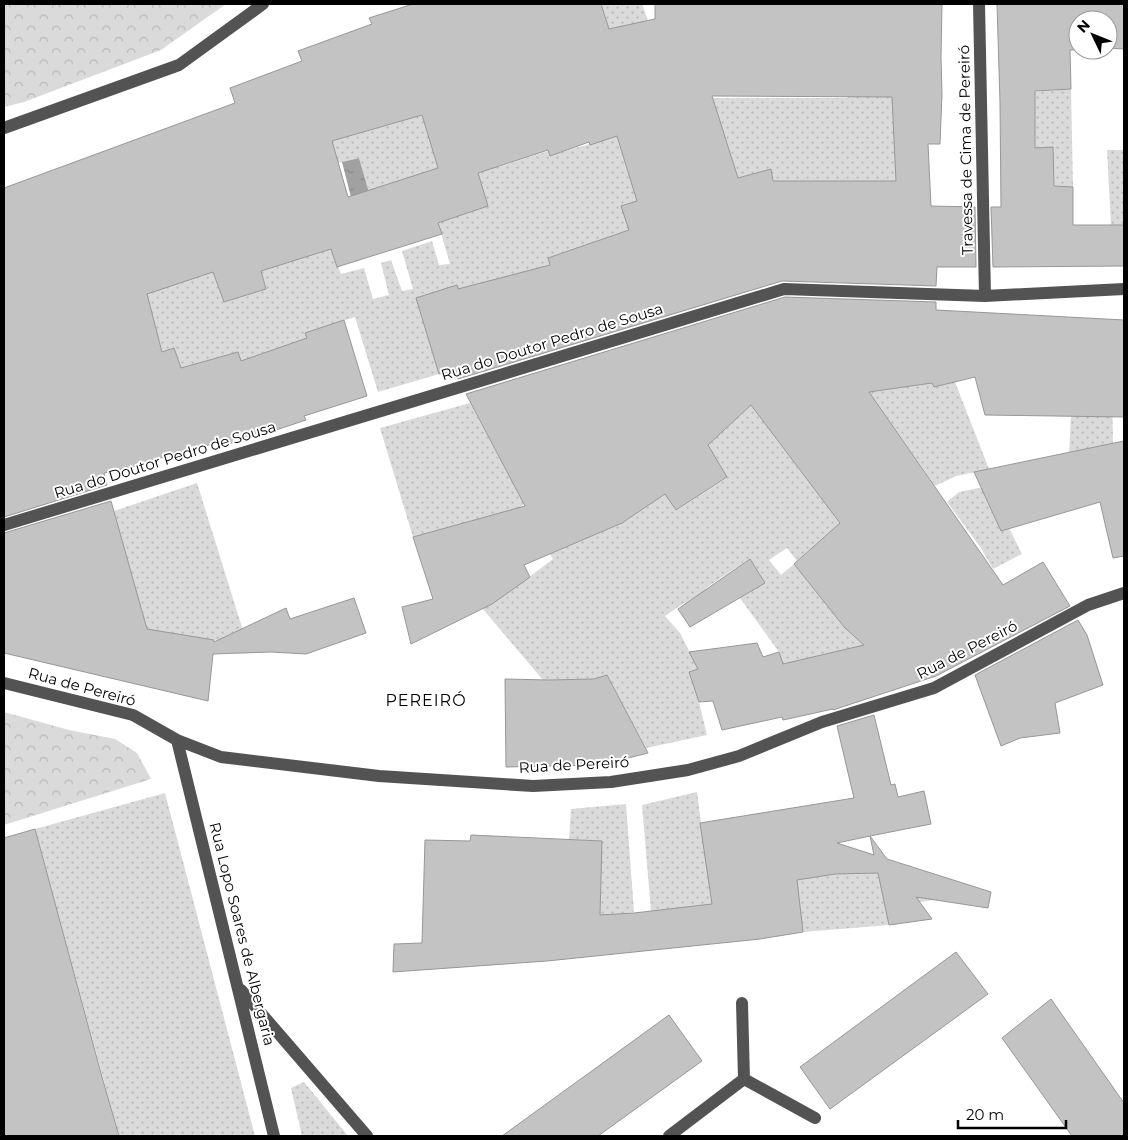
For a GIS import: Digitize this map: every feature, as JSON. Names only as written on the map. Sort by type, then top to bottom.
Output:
[{"type":"street","points":[[4,128],[179,65],[263,4]]},
{"type":"street","name":"Travessa de Cima de Pereiró","points":[[979,4],[985,296]]},
{"type":"street","name":"Rua do Doutor Pedro de Sousa","points":[[4,525],[784,289],[985,296],[1124,289]]},
{"type":"street","name":"Rua de Pereiró","points":[[4,683],[133,715],[177,740],[221,757],[379,776],[533,786],[611,782],[688,770],[739,756],[822,722],[934,688],[1088,605],[1124,594]]},
{"type":"street","name":"Rua Lopo Soares de Albergaria","points":[[177,740],[274,1136]]},
{"type":"street","points":[[239,988],[367,1136]]},
{"type":"street","points":[[742,1003],[744,1079]]},
{"type":"street","points":[[744,1079],[815,1118]]},
{"type":"street","points":[[670,1136],[744,1079]]},
{"type":"green space","points":[[4,4],[226,4],[161,50],[24,102],[4,107]]},
{"type":"green space","points":[[601,4],[642,4],[663,62],[433,153],[438,168],[382,186],[383,195],[371,199],[359,158],[338,163],[347,193],[309,204],[330,142],[401,121],[634,43],[628,25],[609,29]]},
{"type":"green space","points":[[850,56],[903,95],[897,191],[776,196],[771,169],[738,178],[727,142],[695,98],[848,98]]},
{"type":"green space","points":[[1071,89],[1073,187],[1054,186],[1053,148],[1035,148],[1035,101],[1033,92]]},
{"type":"green space","points":[[617,136],[623,156],[645,149],[637,202],[622,206],[629,230],[548,258],[554,274],[418,303],[439,374],[378,392],[355,317],[305,333],[316,369],[241,361],[238,352],[181,368],[174,348],[162,352],[146,290],[175,279],[177,284],[213,272],[224,302],[266,289],[257,257],[331,249],[341,274],[364,268],[373,299],[389,295],[381,263],[391,260],[402,291],[413,289],[402,251],[432,241],[439,265],[450,264],[438,223],[488,206],[474,161],[499,167],[548,151],[550,156]]},
{"type":"green space","points":[[1107,150],[1124,150],[1124,225],[1111,225]]},
{"type":"green space","points":[[927,371],[934,387],[955,382],[989,469],[956,476],[935,486],[869,392],[909,386]]},
{"type":"green space","points":[[1112,390],[1113,445],[1069,456],[1071,416]]},
{"type":"green space","points":[[470,403],[542,537],[524,504],[519,508],[413,537],[380,428]]},
{"type":"green space","points":[[751,405],[843,527],[825,536],[797,561],[787,548],[769,560],[781,575],[794,564],[845,628],[864,645],[783,665],[779,652],[732,587],[749,559],[706,588],[709,599],[688,607],[684,603],[665,616],[680,633],[698,669],[689,672],[707,735],[646,748],[607,675],[594,679],[543,680],[482,608],[512,590],[553,559],[550,554],[622,523],[648,506],[653,477],[677,510],[727,478],[708,445]]},
{"type":"green space","points":[[197,483],[250,653],[239,653],[221,641],[189,636],[186,694],[163,690],[114,511]]},
{"type":"green space","points":[[995,485],[1005,520],[1022,554],[993,569],[981,548],[947,502],[959,492]]},
{"type":"green space","points":[[4,712],[69,730],[115,739],[137,753],[151,779],[4,825]]},
{"type":"green space","points":[[697,792],[710,892],[792,881],[873,867],[934,900],[886,907],[889,925],[803,932],[801,919],[651,911],[642,805]]},
{"type":"green space","points":[[165,793],[255,1136],[119,1136],[35,829]]},
{"type":"green space","points":[[626,804],[634,912],[608,916],[557,909],[600,912],[602,841],[569,839],[571,809]]},
{"type":"green space","points":[[304,1082],[348,1136],[302,1136],[291,1088]]},
{"type":"water","points":[[359,158],[370,196],[352,201],[342,162]]},
{"type":"building","points":[[413,4],[601,4],[609,29],[655,19],[655,4],[942,4],[940,144],[928,144],[931,206],[975,207],[976,267],[937,267],[936,286],[782,281],[458,379],[453,371],[439,374],[416,298],[457,285],[458,289],[550,265],[548,258],[629,230],[621,206],[637,201],[617,136],[590,145],[589,142],[550,156],[548,150],[478,173],[488,206],[438,223],[442,234],[337,267],[331,249],[261,271],[266,289],[224,302],[213,272],[147,294],[162,352],[174,348],[181,368],[238,352],[241,361],[307,338],[305,333],[344,320],[367,396],[304,416],[306,420],[264,434],[224,445],[223,441],[142,463],[142,465],[104,473],[107,485],[4,517],[4,188],[235,103],[230,88],[302,61],[298,51],[372,24],[369,18]],"holes":[[[712,96],[892,97],[896,181],[773,181],[771,169],[738,178]],[[422,115],[438,168],[348,197],[332,141]]]},
{"type":"building","points":[[997,4],[1124,4],[1124,49],[1118,49],[1118,10],[1068,10],[1068,60],[1070,60],[1071,89],[1035,91],[1035,148],[1053,147],[1054,186],[1073,187],[1073,225],[1124,225],[1124,266],[993,267],[991,207],[1001,207]]},
{"type":"building","points":[[785,297],[936,302],[936,310],[1124,320],[1124,417],[985,415],[975,377],[934,387],[932,383],[869,392],[1003,585],[1043,562],[1070,606],[936,676],[833,710],[783,720],[782,717],[722,730],[713,701],[699,702],[689,672],[698,669],[689,652],[757,643],[763,657],[779,652],[783,664],[864,645],[845,628],[794,564],[840,523],[751,405],[708,445],[727,477],[676,510],[665,494],[622,523],[524,565],[530,577],[492,604],[411,644],[402,607],[433,599],[413,537],[525,506],[466,394]]},
{"type":"building","points":[[1124,441],[1124,556],[1113,558],[1100,502],[1001,531],[974,472]]},
{"type":"building","points":[[111,501],[147,629],[214,640],[214,642],[286,608],[290,619],[354,598],[366,633],[306,654],[271,652],[213,654],[208,701],[4,653],[4,533]]},
{"type":"building","points":[[750,559],[765,583],[690,627],[678,609]]},
{"type":"building","points":[[1078,620],[1087,635],[1103,685],[1055,703],[1060,733],[1020,738],[1001,746],[975,675]]},
{"type":"building","points":[[607,675],[648,753],[600,765],[506,767],[505,679],[594,679]]},
{"type":"building","points":[[874,715],[891,785],[895,784],[898,797],[924,791],[931,824],[870,836],[887,859],[991,892],[988,908],[916,897],[932,919],[889,925],[878,873],[835,874],[797,880],[803,932],[760,939],[547,961],[393,972],[394,944],[422,943],[425,840],[470,841],[471,835],[602,841],[600,915],[712,904],[700,823],[854,798],[837,726]],"holes":[[[870,836],[874,855],[837,843]]]},
{"type":"building","points":[[35,829],[119,1136],[4,1136],[4,838]]},
{"type":"building","points":[[956,952],[988,994],[830,1109],[800,1067]]},
{"type":"building","points":[[1051,999],[1124,1103],[1124,1136],[1072,1136],[1002,1038]]},
{"type":"building","points":[[669,1015],[702,1061],[598,1136],[502,1136]]},
{"type":"district","name":"PEREIRÓ","points":[[426,700]]}]
